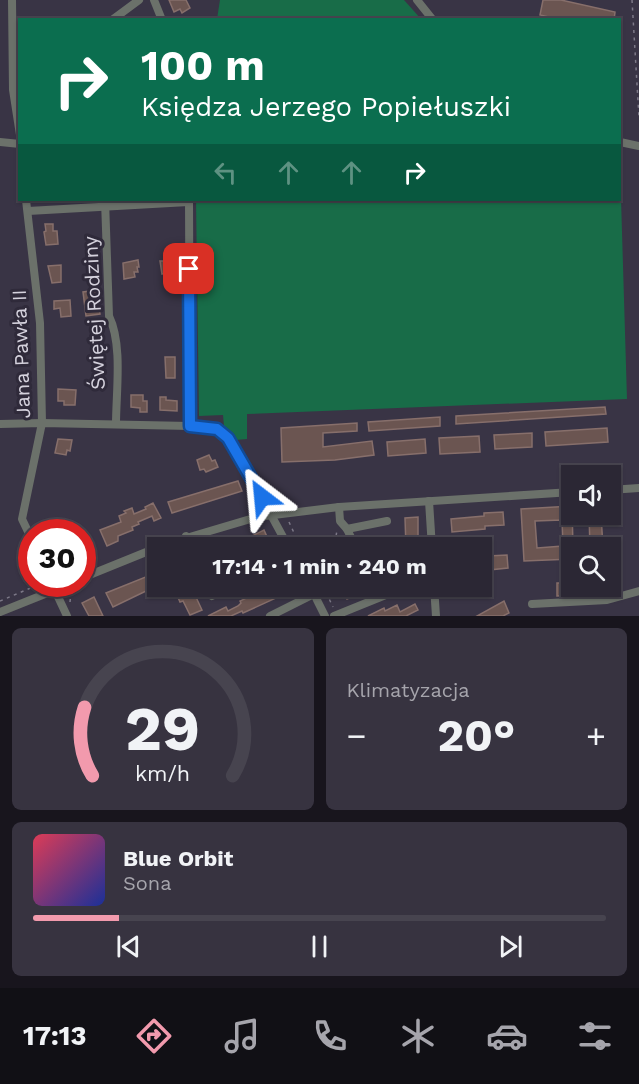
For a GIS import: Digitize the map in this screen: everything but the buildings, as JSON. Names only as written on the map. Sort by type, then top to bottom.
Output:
[{"type":"street","points":[[12,0],[18,112]]},
{"type":"street","points":[[115,18],[139,0]]},
{"type":"street","points":[[154,0],[161,18]]},
{"type":"street","points":[[417,0],[432,18]]},
{"type":"street","points":[[0,142],[18,144]]},
{"type":"street","points":[[621,142],[639,146]]},
{"type":"street","name":"Jana Pawła II","points":[[22,519],[42,423],[40,323],[26,201]]},
{"type":"street","points":[[28,211],[105,203],[188,201],[190,426]]},
{"type":"street","name":"Świętej Rodziny","points":[[105,203],[109,316],[113,324],[116,343],[116,424]]},
{"type":"street","points":[[0,424],[116,424],[217,429],[228,438],[284,537]]},
{"type":"street","points":[[621,489],[639,488]]},
{"type":"street","points":[[186,537],[241,520],[272,514],[339,507],[561,493]]},
{"type":"street","points":[[429,501],[431,537]]},
{"type":"street","points":[[339,507],[340,521],[351,537]]},
{"type":"street","points":[[349,533],[387,521]]},
{"type":"street","points":[[96,572],[147,552]]},
{"type":"street","points":[[532,604],[607,600],[639,591]]},
{"type":"street","points":[[0,612],[32,597]]},
{"type":"street","points":[[58,597],[67,616]]},
{"type":"street","points":[[270,616],[301,597]]},
{"type":"street","points":[[316,597],[325,616]]},
{"type":"street","points":[[335,615],[380,597]]},
{"type":"street","points":[[435,597],[436,616]]},
{"type":"path","points":[[632,0],[639,118]]},
{"type":"path","points":[[288,518],[296,537]]},
{"type":"path","points":[[336,537],[340,521]]},
{"type":"path","points":[[343,537],[349,533]]},
{"type":"path","points":[[0,601],[18,593]]},
{"type":"path","points":[[69,597],[71,605]]},
{"type":"path","points":[[328,597],[335,615]]},
{"type":"green space","points":[[220,0],[404,0],[420,18],[217,18]]},
{"type":"green space","points":[[621,198],[627,399],[247,414],[247,439],[235,440],[224,426],[223,415],[199,416],[196,201],[621,201]]},
{"type":"route","points":[[189,269],[190,426],[217,429],[228,438],[262,497]]}]
